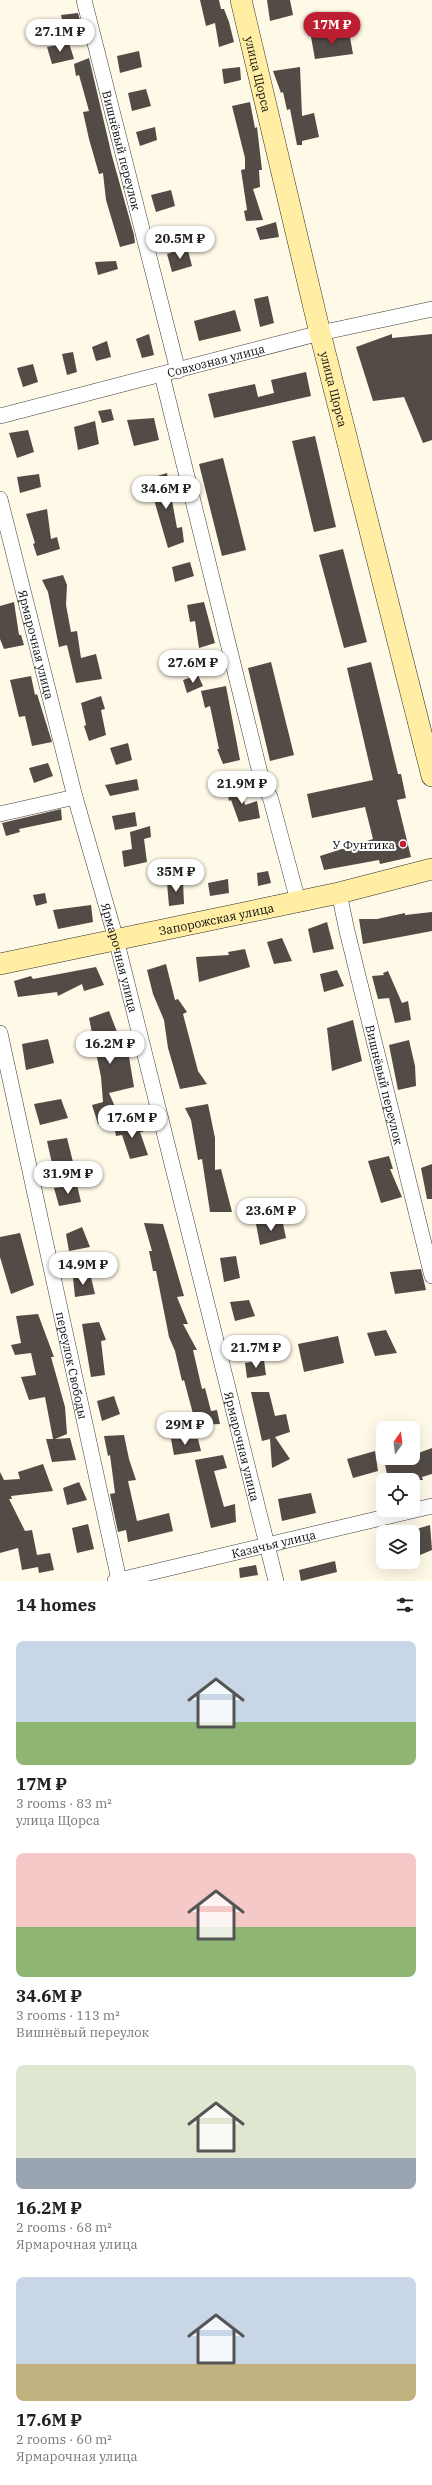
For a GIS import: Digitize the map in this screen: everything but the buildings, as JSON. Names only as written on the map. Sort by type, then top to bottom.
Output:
[{"type":"street","name":"Вишнёвый переулок","points":[[84,0],[178,371]]},
{"type":"street","name":"улица Щорса","points":[[241,0],[320,333],[432,776]]},
{"type":"street","name":"Совхозная улица","points":[[0,416],[320,333],[432,309]]},
{"type":"street","points":[[162,375],[260,773],[271,800],[298,901]]},
{"type":"street","name":"Ярмарочная улица","points":[[0,499],[75,797],[116,939],[276,1581]]},
{"type":"street","points":[[0,814],[75,797]]},
{"type":"street","name":"Запорожская улица","points":[[0,964],[340,893],[432,869]]},
{"type":"street","name":"Вишнёвый переулок","points":[[340,893],[347,931],[432,1276]]},
{"type":"street","name":"переулок Свободы","points":[[0,1034],[117,1580]]},
{"type":"street","name":"Казачья улица","points":[[117,1580],[432,1506]]},
{"type":"place","name":"У Фунтика","points":[[403,844]]}]
